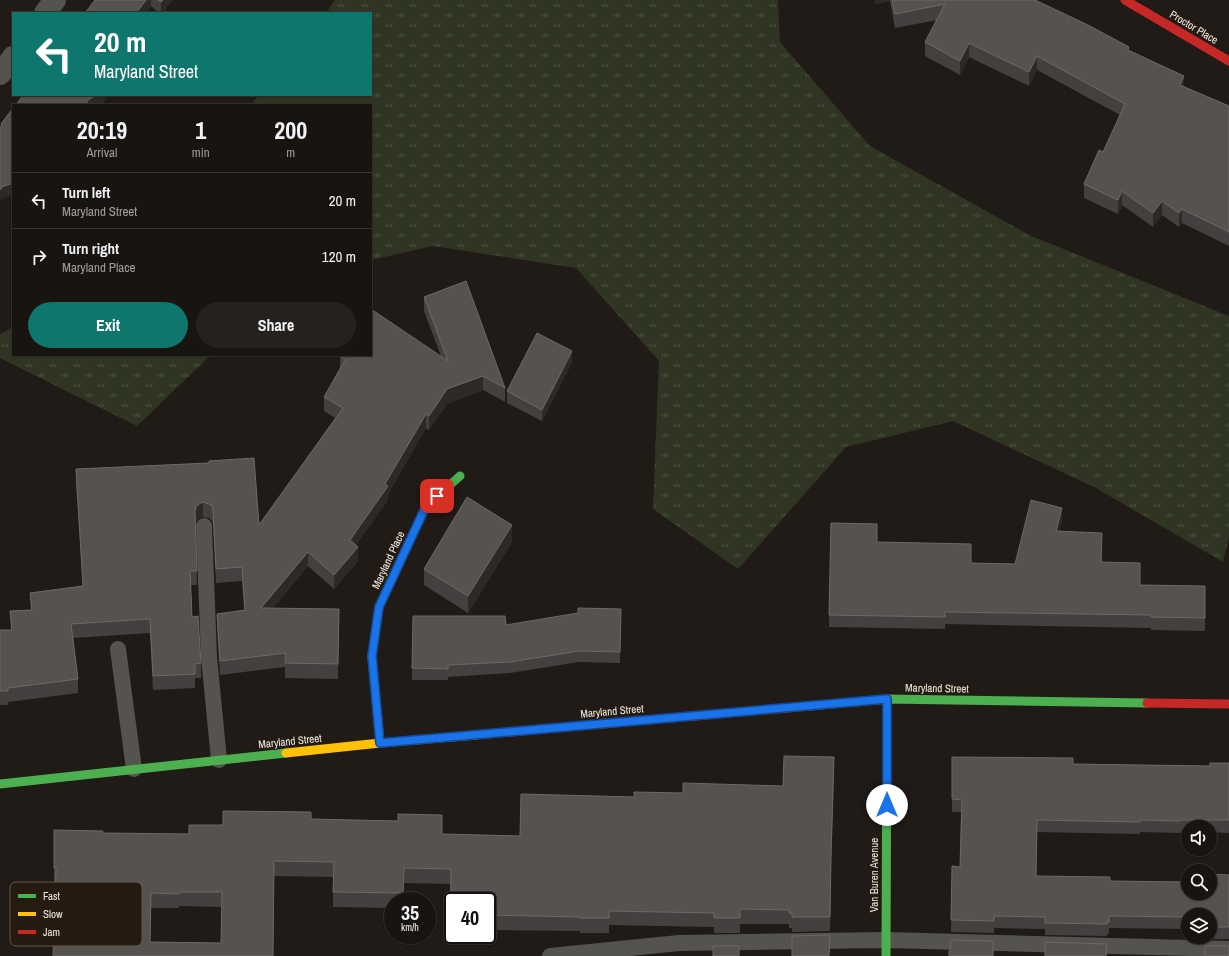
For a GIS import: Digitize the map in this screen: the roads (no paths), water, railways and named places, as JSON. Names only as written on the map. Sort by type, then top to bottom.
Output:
[{"type":"street","points":[[46,12],[55,0]]},
{"type":"street","name":"Proctor Place","points":[[1125,0],[1229,62]]},
{"type":"street","points":[[0,74],[12,58]]},
{"type":"street","name":"Maryland Place","points":[[380,743],[372,656],[379,607],[426,506],[460,476]]},
{"type":"street","name":"Maryland Street","points":[[0,784],[380,743],[887,699],[1229,704]]},
{"type":"street","name":"Van Buren Avenue","points":[[886,956],[887,699]]},
{"type":"lane","points":[[204,526],[209,657],[219,760]]},
{"type":"lane","points":[[118,648],[134,769]]},
{"type":"lane","points":[[550,956],[678,943],[886,940],[1229,949]]}]
